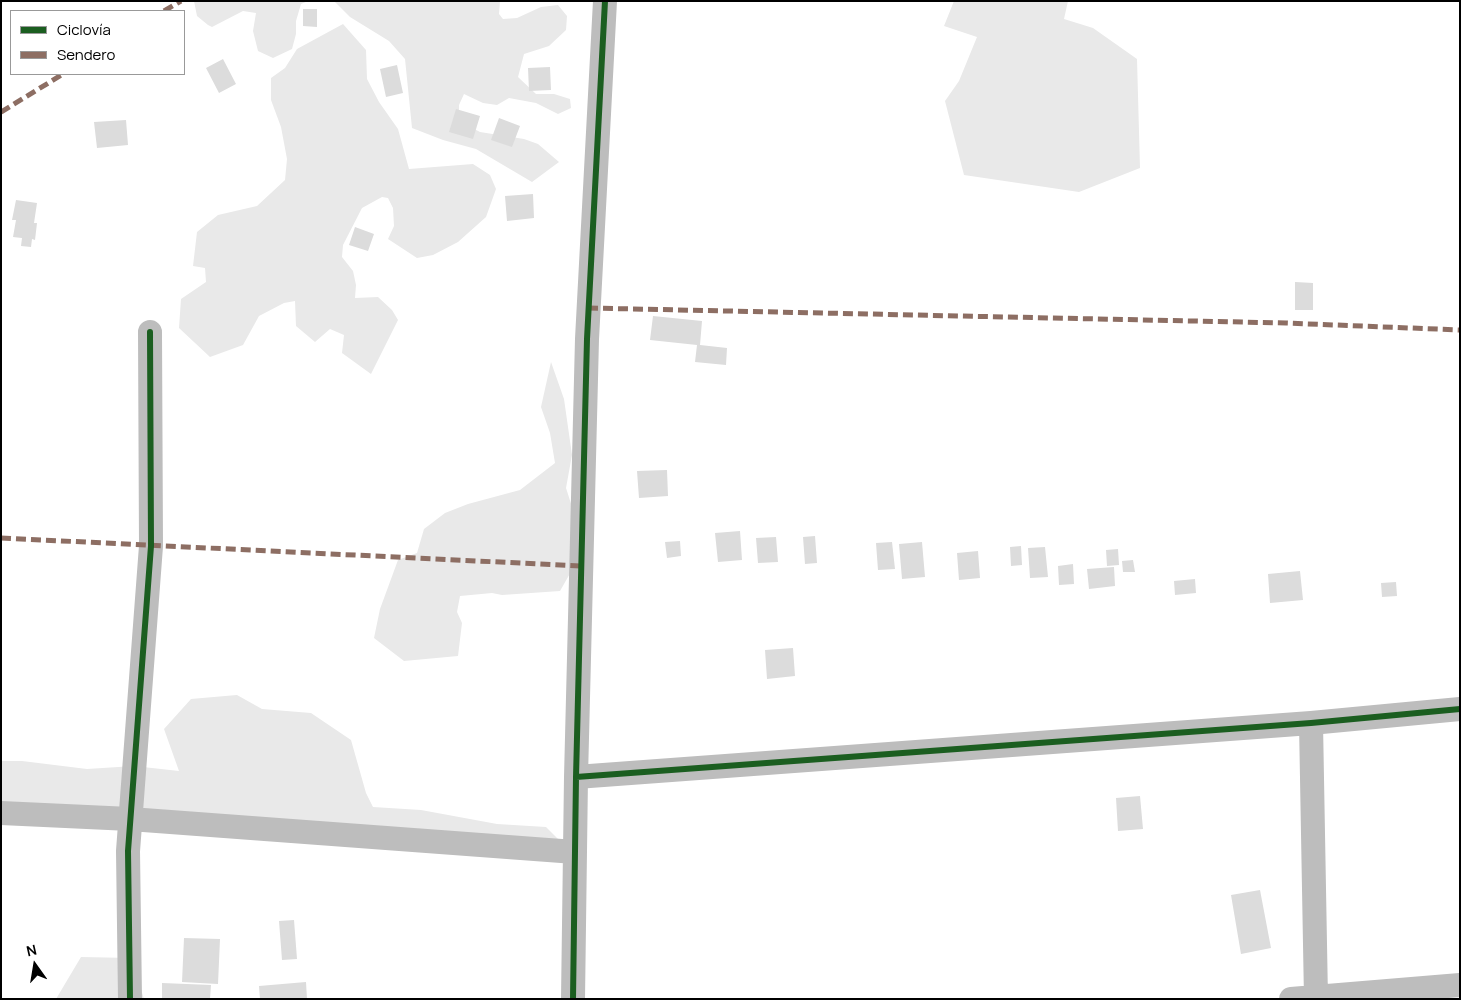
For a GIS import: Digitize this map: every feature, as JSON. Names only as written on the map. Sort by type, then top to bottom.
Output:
[{"type":"street","points":[[573,999],[576,777],[587,339],[605,1]]},
{"type":"street","points":[[130,999],[128,851],[151,546],[150,332]]},
{"type":"street","points":[[576,777],[1311,723],[1460,709]]},
{"type":"street","points":[[1311,723],[1316,998]]},
{"type":"street","points":[[1,814],[130,819],[575,852]]},
{"type":"street","points":[[1291,999],[1460,984]]},
{"type":"shaded area","points":[[194,1],[308,1],[301,4],[296,21],[296,34],[292,49],[273,58],[258,51],[253,31],[256,13],[243,11],[212,27],[197,16]]},
{"type":"shaded area","points":[[334,1],[500,1],[499,14],[503,19],[517,18],[541,7],[558,5],[567,16],[566,30],[549,46],[524,54],[518,77],[536,94],[554,94],[570,99],[571,108],[558,114],[536,103],[509,98],[497,105],[483,103],[464,94],[459,105],[459,121],[480,132],[524,139],[538,144],[559,162],[532,182],[476,149],[443,140],[412,128],[405,59],[389,41],[350,17]]},
{"type":"shaded area","points":[[954,1],[1068,1],[1064,19],[1093,28],[1137,59],[1140,168],[1079,192],[964,175],[945,101],[959,81],[977,37],[944,26]]},
{"type":"shaded area","points":[[343,24],[366,50],[367,79],[379,102],[398,129],[409,169],[473,164],[490,175],[496,189],[486,217],[458,242],[433,255],[417,258],[388,239],[394,226],[393,208],[388,198],[382,197],[362,208],[343,245],[342,257],[353,271],[356,285],[355,298],[378,297],[392,310],[398,320],[371,374],[342,353],[344,335],[330,329],[315,342],[296,326],[295,301],[284,303],[259,316],[243,345],[210,357],[179,328],[181,299],[206,282],[205,268],[193,266],[197,232],[218,215],[257,206],[285,180],[287,159],[281,127],[271,100],[271,78],[285,68],[297,49]]},
{"type":"shaded area","points":[[551,362],[564,399],[572,455],[566,488],[574,513],[572,570],[560,591],[460,596],[457,612],[462,623],[458,656],[404,661],[374,638],[380,609],[398,560],[417,553],[424,529],[445,513],[468,504],[520,490],[555,463],[550,433],[541,407]]},
{"type":"shaded area","points":[[237,695],[262,709],[311,713],[351,740],[366,793],[373,807],[421,810],[497,824],[546,827],[567,848],[1,814],[1,761],[22,761],[87,769],[134,766],[179,771],[164,729],[191,699]]},
{"type":"shaded area","points":[[81,957],[131,958],[144,999],[56,999]]},
{"type":"building","points":[[303,9],[317,9],[317,27],[303,26]]},
{"type":"building","points":[[223,59],[236,84],[219,93],[206,68]]},
{"type":"building","points":[[397,65],[403,93],[386,97],[380,69]]},
{"type":"building","points":[[550,67],[551,90],[529,91],[528,68]]},
{"type":"building","points":[[456,109],[480,116],[473,139],[449,132]]},
{"type":"building","points":[[499,118],[520,126],[512,147],[491,140]]},
{"type":"building","points":[[126,120],[128,145],[97,148],[94,122]]},
{"type":"building","points":[[533,194],[534,218],[507,221],[505,196]]},
{"type":"building","points":[[16,200],[37,203],[34,223],[37,223],[35,240],[32,239],[31,247],[21,246],[22,238],[13,237],[16,220],[12,220]]},
{"type":"building","points":[[355,227],[374,234],[368,251],[349,245]]},
{"type":"building","points":[[1295,282],[1313,283],[1313,310],[1295,310]]},
{"type":"building","points":[[653,316],[702,321],[700,345],[727,348],[726,365],[695,362],[697,345],[650,340]]},
{"type":"building","points":[[667,470],[668,496],[639,498],[637,471]]},
{"type":"building","points":[[740,531],[742,560],[718,562],[715,533]]},
{"type":"building","points":[[815,536],[817,563],[805,564],[803,537]]},
{"type":"building","points":[[776,537],[778,562],[758,563],[756,538]]},
{"type":"building","points":[[680,541],[681,556],[667,558],[665,542]]},
{"type":"building","points":[[892,542],[895,569],[878,570],[876,543]]},
{"type":"building","points":[[922,542],[925,577],[902,579],[899,544]]},
{"type":"building","points":[[1021,546],[1022,565],[1011,566],[1010,547]]},
{"type":"building","points":[[1045,547],[1048,577],[1030,578],[1028,548]]},
{"type":"building","points":[[1118,549],[1119,565],[1107,566],[1106,550]]},
{"type":"building","points":[[978,551],[980,578],[959,580],[957,553]]},
{"type":"building","points":[[1133,560],[1135,572],[1123,572],[1122,561]]},
{"type":"building","points":[[1073,564],[1074,584],[1059,585],[1058,566]]},
{"type":"building","points":[[1114,567],[1115,586],[1089,589],[1087,569]]},
{"type":"building","points":[[1300,571],[1303,600],[1270,603],[1268,574]]},
{"type":"building","points":[[1195,579],[1196,593],[1175,595],[1174,581]]},
{"type":"building","points":[[1396,582],[1397,596],[1382,597],[1381,583]]},
{"type":"building","points":[[793,648],[795,676],[767,679],[765,650]]},
{"type":"building","points":[[1140,796],[1143,829],[1118,831],[1116,798]]},
{"type":"building","points":[[1260,890],[1271,948],[1241,954],[1231,895]]},
{"type":"building","points":[[294,920],[297,959],[282,960],[279,921]]},
{"type":"building","points":[[184,938],[220,939],[218,984],[182,982]]},
{"type":"building","points":[[306,982],[307,999],[260,999],[259,986]]},
{"type":"building","points":[[162,983],[211,985],[210,999],[162,999]]},
{"type":"marked path","points":[[166,10],[181,1]]},
{"type":"marked path","points":[[1,112],[61,75]]},
{"type":"marked path","points":[[588,308],[1286,323],[1460,330]]},
{"type":"marked path","points":[[1,538],[581,566]]},
{"type":"cycle path","points":[[573,999],[576,777],[587,339],[605,1]]},
{"type":"cycle path","points":[[130,999],[128,851],[151,546],[150,332]]},
{"type":"cycle path","points":[[576,777],[1311,723],[1460,709]]}]
